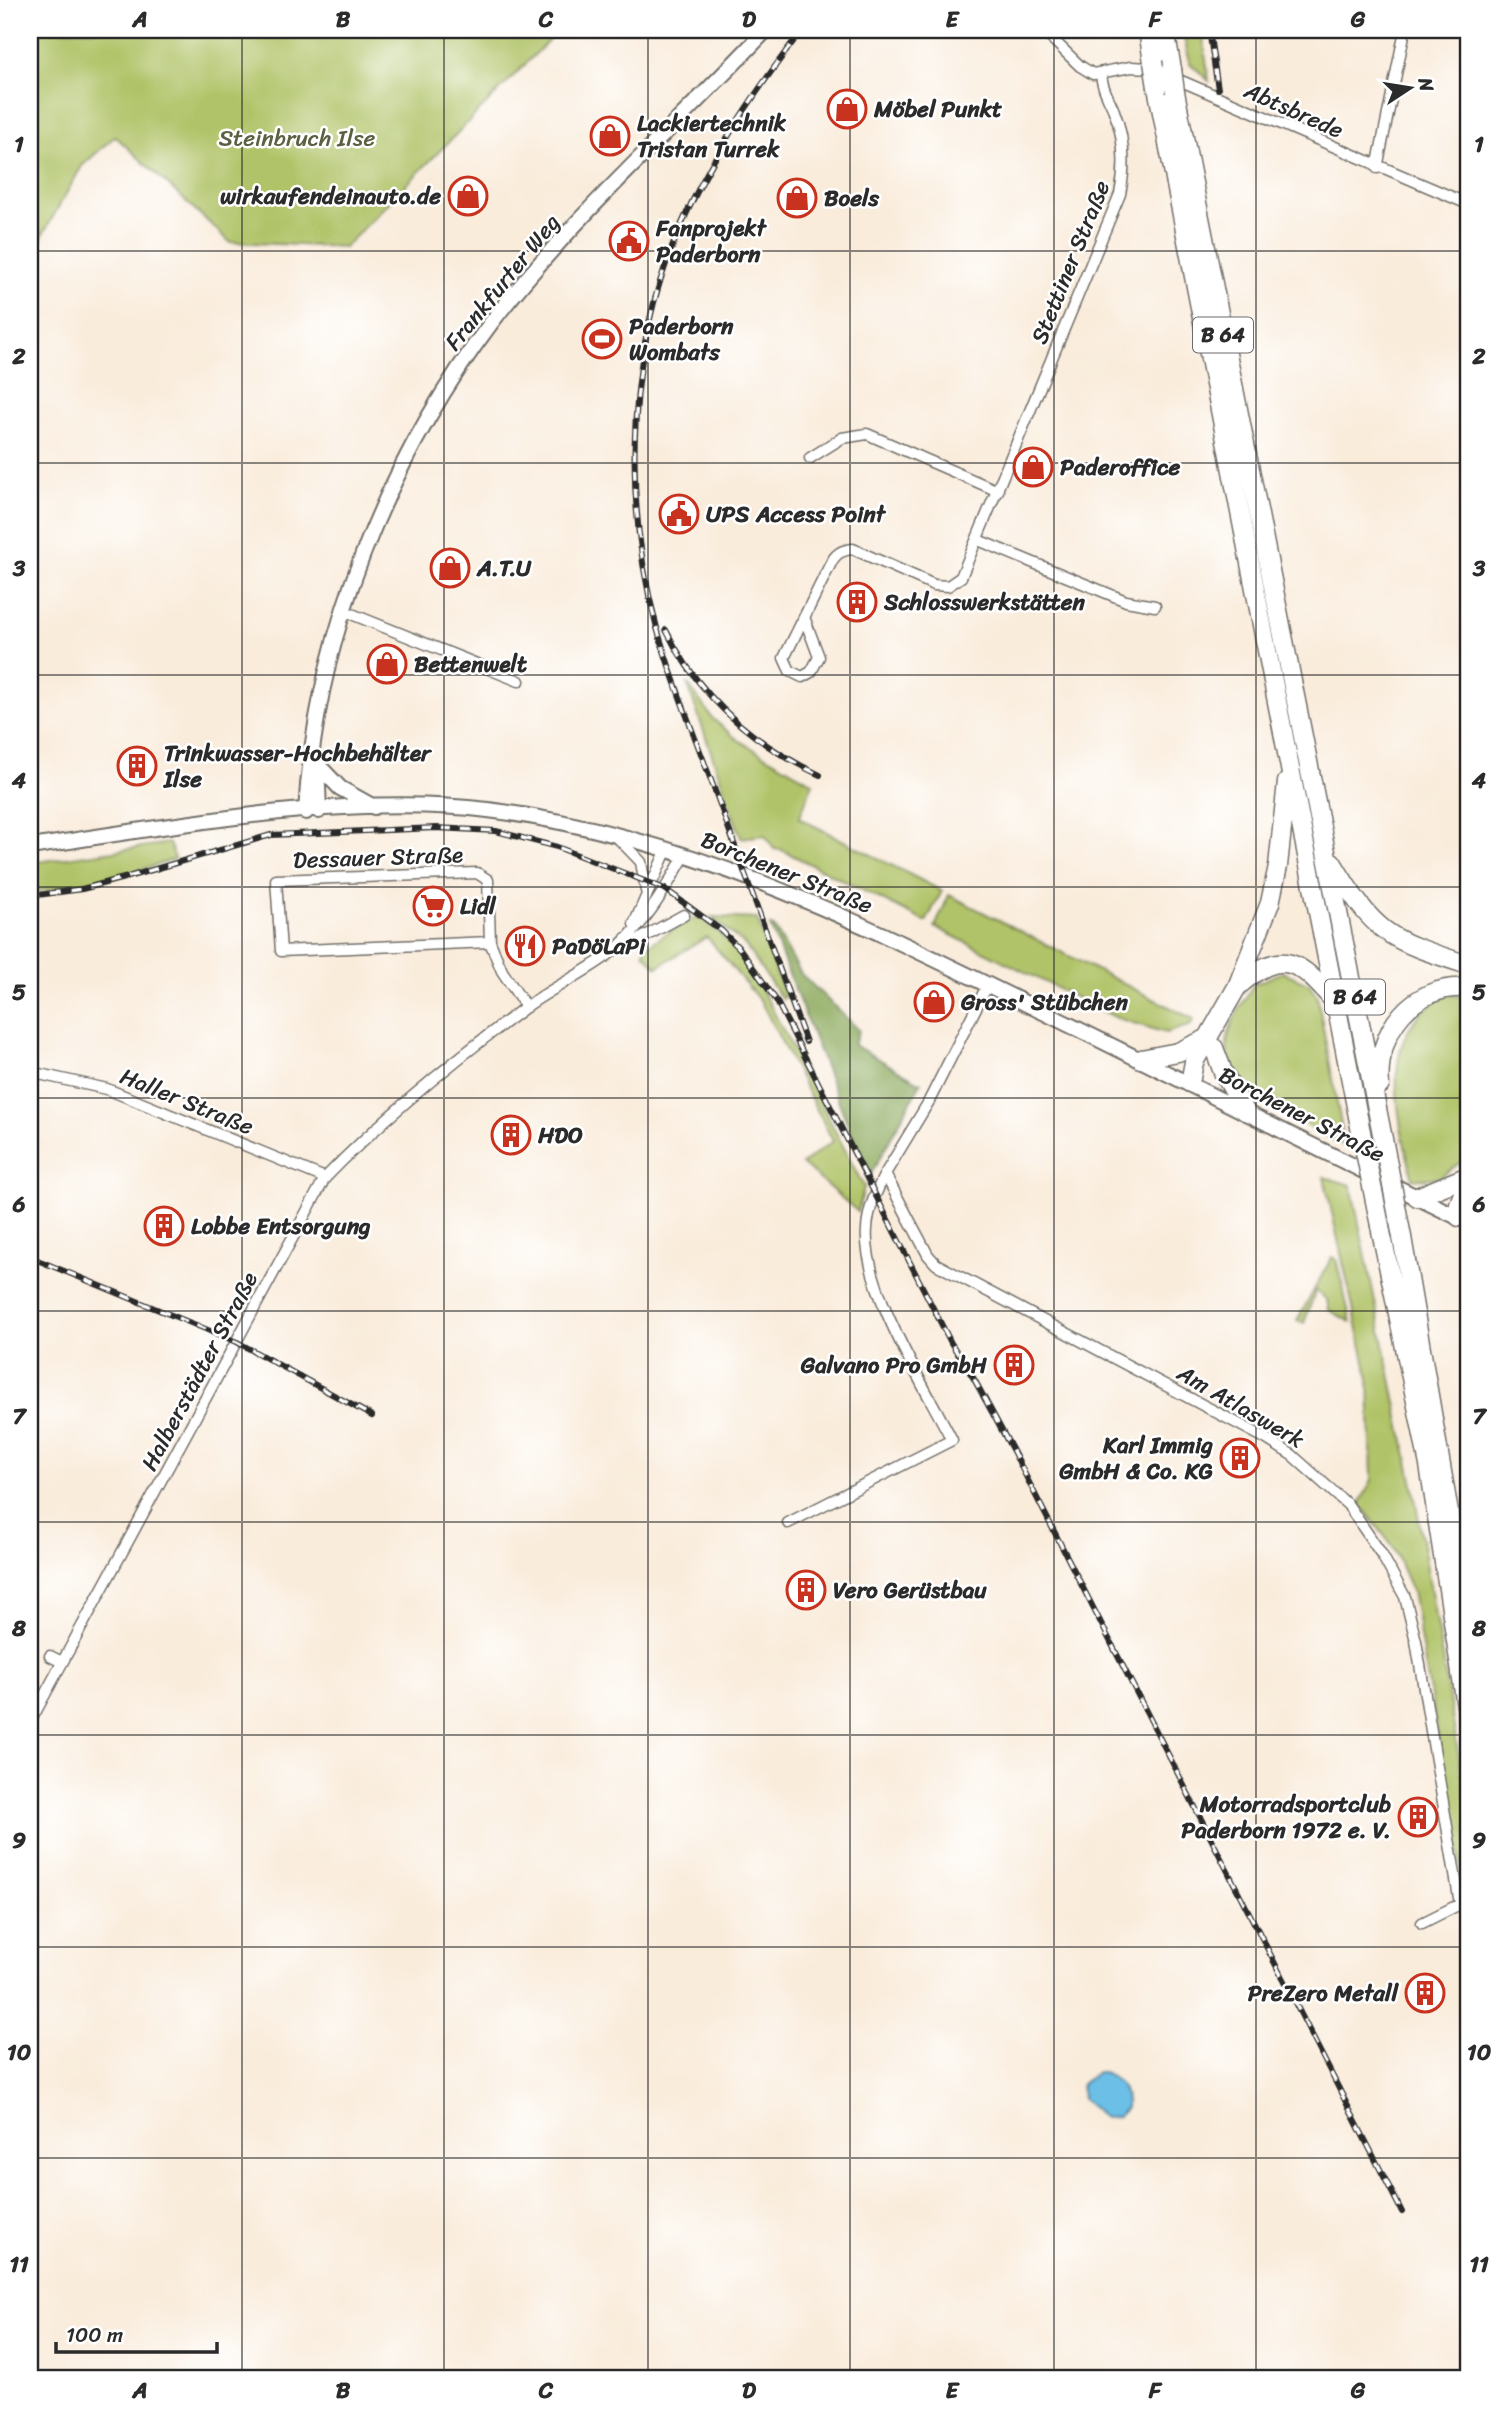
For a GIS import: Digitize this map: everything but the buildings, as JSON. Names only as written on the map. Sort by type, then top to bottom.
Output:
[{"type":"highway","name":"B 64","points":[[1148,30],[1288,759],[1429,1465],[1468,1719]]},
{"type":"highway","name":"B 64","points":[[1165,30],[1175,92],[1402,1237],[1468,1625]]},
{"type":"highway","points":[[1190,1083],[1201,1075],[1209,1044],[1237,987],[1270,903],[1282,831],[1288,759]]},
{"type":"highway","points":[[1325,849],[1365,915],[1391,937],[1468,965]]},
{"type":"highway","points":[[1237,987],[1265,965],[1290,962],[1303,967],[1337,1004]]},
{"type":"highway","points":[[1384,1144],[1380,1053],[1387,1034],[1421,997],[1435,990],[1468,988]]},
{"type":"highway","points":[[1141,1059],[1209,1044]]},
{"type":"highway","points":[[1209,1044],[1245,1111]]},
{"type":"highway","points":[[1417,1197],[1468,1178]]},
{"type":"highway","points":[[1465,1215],[1459,1204],[1468,1178]]},
{"type":"main road","name":"Frankfurter Weg","points":[[312,811],[314,740],[321,686],[344,611],[389,493],[434,408],[492,323],[544,261],[766,30]]},
{"type":"main road","name":"Frankfurter Weg","points":[[312,811],[317,764],[314,740]]},
{"type":"main road","points":[[317,764],[340,788],[375,808]]},
{"type":"main road","name":"Borchener Straße","points":[[30,847],[312,811],[375,808],[487,810],[614,834],[685,855],[787,894],[988,984],[1417,1197],[1465,1215]]},
{"type":"street","points":[[1043,30],[1087,72],[1101,75]]},
{"type":"street","points":[[1377,168],[1405,30]]},
{"type":"street","name":"Abtsbrede","points":[[1101,75],[1131,67],[1151,68],[1377,168],[1468,204]]},
{"type":"street","name":"Stettiner Straße","points":[[804,617],[819,657],[811,673],[802,677],[790,671],[784,658],[804,617],[834,556],[844,549],[853,549],[934,585],[948,586],[961,578],[1120,194],[1125,153],[1121,130],[1102,85],[1101,75]]},
{"type":"street","points":[[810,458],[842,438],[867,434],[998,491]]},
{"type":"street","points":[[978,540],[1126,601],[1155,606]]},
{"type":"street","points":[[344,611],[519,681]]},
{"type":"street","points":[[614,834],[641,862],[646,891]]},
{"type":"street","name":"Halberstädter Straße","points":[[667,849],[629,934],[633,943],[684,915]]},
{"type":"street","name":"Halberstädter Straße","points":[[30,1722],[325,1178],[413,1096],[526,1007],[603,959],[629,934],[665,890],[685,855]]},
{"type":"street","name":"Dessauer Straße","points":[[490,942],[281,951],[276,880],[477,873],[488,880],[490,942],[502,971],[526,1007]]},
{"type":"street","points":[[788,1523],[952,1440],[877,1291],[868,1260],[869,1216],[885,1174],[928,1103],[988,984]]},
{"type":"street","name":"Haller Straße","points":[[30,1072],[107,1089],[325,1178]]},
{"type":"street","name":"Am Atlaswerk","points":[[885,1174],[928,1255],[936,1264],[1275,1443],[1327,1485],[1348,1506],[1366,1530],[1405,1597],[1416,1640],[1460,1904],[1422,1923]]},
{"type":"street","points":[[50,1656],[62,1662]]},
{"type":"green space","name":"Steinbruch Ilse","points":[[30,30],[559,30],[345,247],[230,242],[115,136],[82,166],[43,234],[30,272]]},
{"type":"green space","points":[[1182,30],[1202,30],[1209,81],[1190,63]]},
{"type":"green space","points":[[687,683],[713,719],[738,740],[813,783],[799,818],[942,891],[926,922],[782,850],[774,849],[765,835],[741,838]]},
{"type":"green space","points":[[169,843],[175,859],[103,879],[30,892],[30,863]]},
{"type":"green space","points":[[949,895],[1193,1019],[1191,1025],[1166,1033],[1117,1018],[935,927]]},
{"type":"green space","points":[[711,917],[757,919],[785,997],[782,999],[745,945]]},
{"type":"green space","points":[[702,918],[738,951],[769,1003],[864,1187],[858,1212],[802,1164],[833,1141],[761,1002],[707,937],[657,967],[644,953],[645,947],[691,919]]},
{"type":"green space","points":[[770,926],[774,927],[801,974],[859,1030],[854,1045],[921,1083],[871,1174],[857,1148]]},
{"type":"green space","points":[[1283,972],[1308,983],[1317,995],[1345,1146],[1275,1106],[1241,1078],[1231,1063],[1227,1040],[1240,1007],[1254,984]]},
{"type":"green space","points":[[1449,995],[1468,997],[1468,1157],[1439,1178],[1413,1179],[1401,1128],[1398,1101],[1400,1050],[1409,1028],[1425,1009]]},
{"type":"green space","points":[[1324,1177],[1351,1185],[1413,1485],[1468,1811],[1466,1894],[1412,1591],[1393,1547],[1360,1504],[1372,1480],[1369,1379]]},
{"type":"green space","points":[[1332,1257],[1336,1259],[1351,1322],[1329,1310],[1327,1300],[1316,1290],[1304,1323],[1297,1321]]},
{"type":"water","points":[[1097,2072],[1115,2080],[1125,2095],[1126,2108],[1117,2117],[1104,2118],[1083,2099],[1081,2084]]},
{"type":"railway","points":[[802,30],[726,139],[694,197],[668,258],[654,302],[644,348],[638,394],[635,489],[639,537],[657,628],[806,1042]]},
{"type":"railway","points":[[1209,30],[1218,89]]},
{"type":"railway","points":[[666,630],[695,677],[730,716],[772,749],[820,775]]},
{"type":"railway","points":[[30,896],[82,889],[271,835],[436,828],[496,831],[557,847],[665,889],[722,931],[740,949],[776,1000],[951,1343],[1013,1451],[1402,2212]]},
{"type":"railway","points":[[30,1257],[237,1342],[372,1416]]},
{"type":"place","name":"Möbel Punkt","points":[[847,109]]},
{"type":"place","name":"Lackiertechnik Tristan Turrek","points":[[610,136]]},
{"type":"place","name":"wirkaufendeinauto.de","points":[[468,196]]},
{"type":"place","name":"Boels","points":[[797,198]]},
{"type":"place","name":"Fanprojekt Paderborn","points":[[629,241]]},
{"type":"place","name":"Paderborn Wombats","points":[[602,339]]},
{"type":"place","name":"Paderoffice","points":[[1033,467]]},
{"type":"place","name":"UPS Access Point","points":[[679,514]]},
{"type":"place","name":"A.T.U","points":[[450,568]]},
{"type":"place","name":"Schlosswerkstätten","points":[[857,602]]},
{"type":"place","name":"Bettenwelt","points":[[387,664]]},
{"type":"place","name":"Trinkwasser-Hochbehälter Ilse","points":[[137,766]]},
{"type":"place","name":"Lidl","points":[[433,906]]},
{"type":"place","name":"PaDöLaPi","points":[[525,946]]},
{"type":"place","name":"Gross' Stübchen","points":[[934,1002]]},
{"type":"place","name":"HDO","points":[[511,1135]]},
{"type":"place","name":"Lobbe Entsorgung","points":[[164,1226]]},
{"type":"place","name":"Galvano Pro GmbH","points":[[1014,1365]]},
{"type":"place","name":"Karl Immig GmbH & Co. KG","points":[[1240,1458]]},
{"type":"place","name":"Vero Gerüstbau","points":[[806,1590]]},
{"type":"place","name":"Motorradsportclub Paderborn 1972 e. V.","points":[[1418,1817]]},
{"type":"place","name":"PreZero Metall","points":[[1425,1993]]}]
